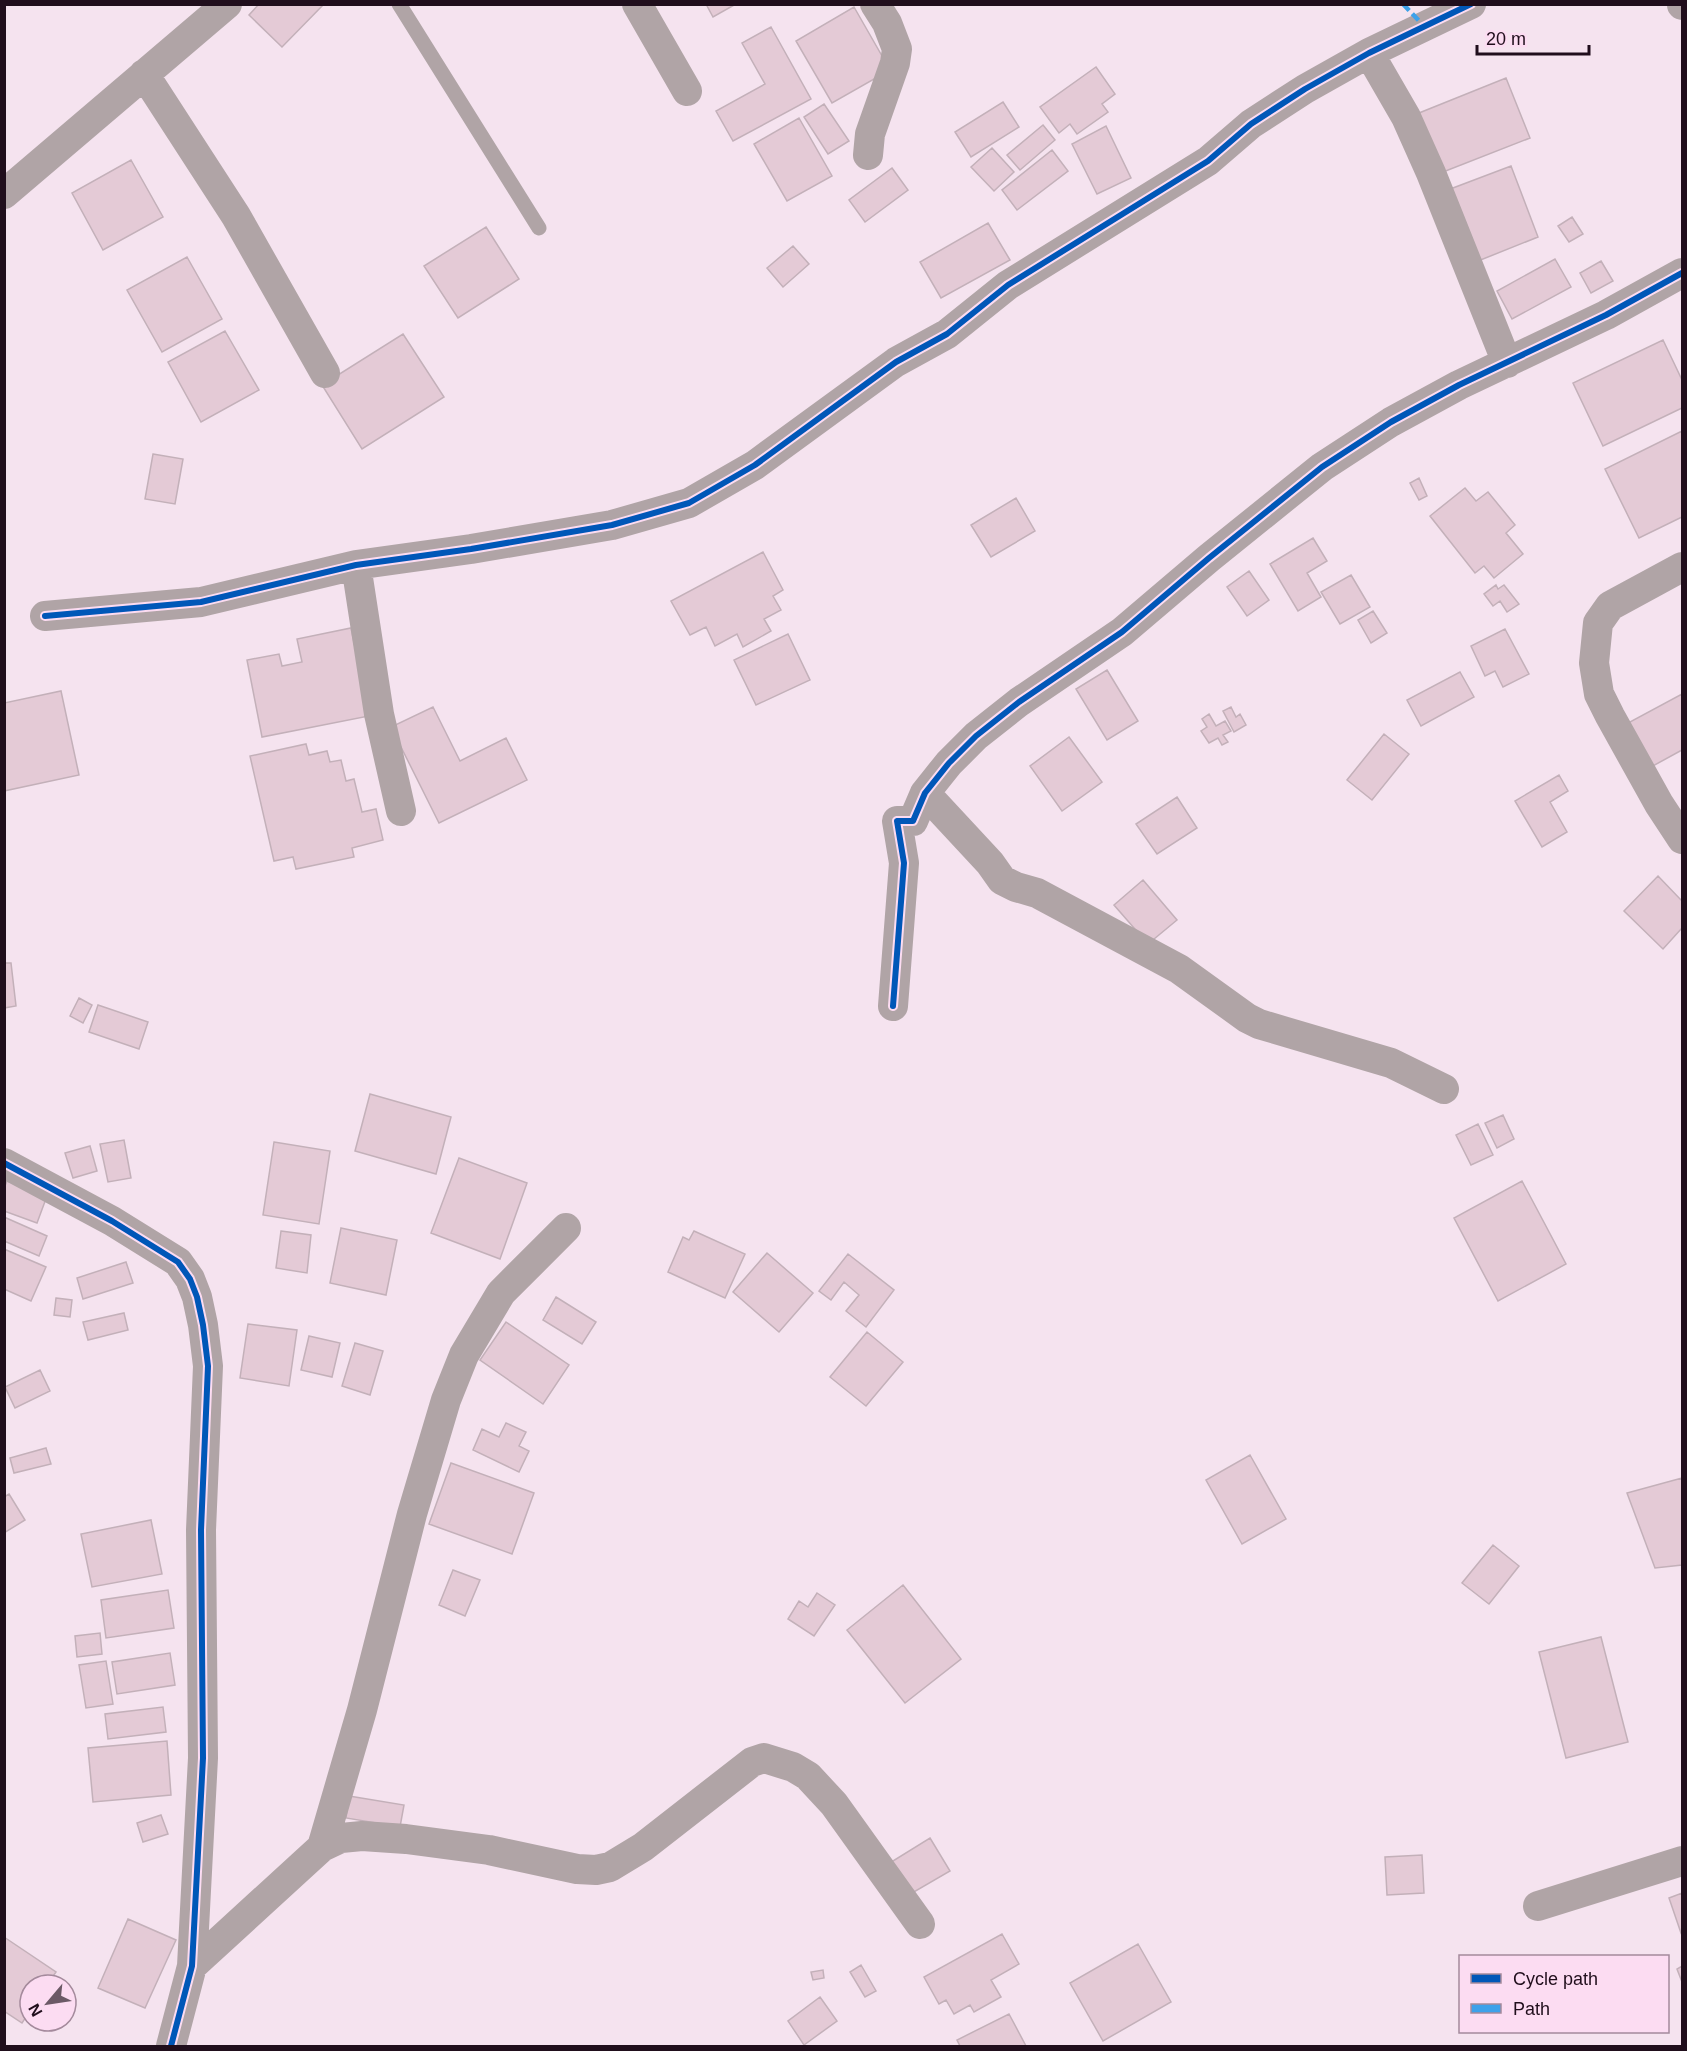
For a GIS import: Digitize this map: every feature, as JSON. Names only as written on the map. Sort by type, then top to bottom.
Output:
[{"type":"street","points":[[4,194],[121,97],[144,74],[227,4]]},
{"type":"street","points":[[637,4],[687,91]]},
{"type":"street","points":[[868,155],[872,126],[895,63],[897,49],[887,22],[875,4]]},
{"type":"street","points":[[45,616],[201,602],[356,565],[471,549],[612,525],[689,503],[755,465],[896,362],[947,334],[1008,285],[1208,161],[1251,124],[1305,89],[1369,53],[1471,4]]},
{"type":"street","points":[[1369,53],[1406,117],[1507,363]]},
{"type":"street","points":[[144,74],[236,216],[325,373]]},
{"type":"street","points":[[893,1006],[904,863],[897,821],[913,821],[925,793],[949,763],[976,736],[1019,702],[1122,632],[1322,467],[1391,422],[1459,385],[1606,315],[1683,273]]},
{"type":"street","points":[[356,565],[379,714],[401,811]]},
{"type":"street","points":[[1683,567],[1610,606],[1598,623],[1594,663],[1599,694],[1610,716],[1659,804],[1683,839]]},
{"type":"street","points":[[925,793],[990,863],[1002,880],[1009,884],[1037,894],[1179,969],[1247,1018],[1259,1024],[1391,1063],[1444,1089]]},
{"type":"street","points":[[4,1163],[112,1221],[178,1262],[185,1270],[197,1297],[203,1325],[208,1366],[201,1530],[203,1758],[192,1966],[171,2046]]},
{"type":"street","points":[[322,1847],[362,1710],[412,1514],[446,1400],[464,1356],[501,1293],[566,1228]]},
{"type":"street","points":[[192,1966],[322,1847],[340,1838],[363,1836],[406,1839],[489,1850],[577,1869],[596,1870],[610,1867],[636,1852],[752,1762],[764,1758],[793,1767],[808,1776],[834,1804],[920,1924]]},
{"type":"street","points":[[1538,1906],[1683,1861]]},
{"type":"lane","points":[[399,4],[539,228]]},
{"type":"building","points":[[259,4],[324,4],[282,47],[249,15]]},
{"type":"building","points":[[706,4],[736,4],[713,17]]},
{"type":"building","points":[[854,7],[890,70],[832,103],[796,41]]},
{"type":"building","points":[[771,27],[811,99],[733,141],[716,111],[765,84],[742,43]]},
{"type":"building","points":[[1096,67],[1115,94],[1102,104],[1108,112],[1077,134],[1070,124],[1059,133],[1040,107]]},
{"type":"building","points":[[1506,78],[1530,138],[1443,172],[1419,113]]},
{"type":"building","points":[[1003,102],[1019,127],[971,157],[955,132]]},
{"type":"building","points":[[824,104],[849,141],[828,154],[804,117]]},
{"type":"building","points":[[799,118],[832,176],[787,201],[754,144]]},
{"type":"building","points":[[1043,125],[1055,140],[1020,170],[1007,155]]},
{"type":"building","points":[[1106,126],[1131,178],[1097,194],[1072,144]]},
{"type":"building","points":[[992,148],[1014,172],[994,191],[971,167]]},
{"type":"building","points":[[1052,150],[1068,171],[1017,210],[1002,190]]},
{"type":"building","points":[[131,160],[163,217],[103,250],[72,193]]},
{"type":"building","points":[[1511,166],[1538,237],[1473,263],[1445,191]]},
{"type":"building","points":[[892,168],[908,190],[865,222],[849,200]]},
{"type":"building","points":[[1572,217],[1583,234],[1569,242],[1558,226]]},
{"type":"building","points":[[988,223],[1010,260],[941,298],[920,262]]},
{"type":"building","points":[[486,227],[519,279],[458,318],[424,266]]},
{"type":"building","points":[[793,246],[809,264],[783,287],[767,268]]},
{"type":"building","points":[[187,257],[222,319],[162,352],[127,290]]},
{"type":"building","points":[[1555,259],[1571,287],[1512,319],[1497,291]]},
{"type":"building","points":[[1601,261],[1613,281],[1591,293],[1580,273]]},
{"type":"building","points":[[225,331],[259,390],[201,422],[168,362]]},
{"type":"building","points":[[403,334],[444,397],[362,449],[322,385]]},
{"type":"building","points":[[1663,340],[1682,380],[1682,408],[1603,446],[1573,383]]},
{"type":"building","points":[[1682,431],[1682,517],[1639,538],[1605,469]]},
{"type":"building","points":[[153,454],[183,459],[175,504],[145,499]]},
{"type":"building","points":[[1419,478],[1427,496],[1419,500],[1410,483]]},
{"type":"building","points":[[1465,488],[1476,501],[1488,492],[1515,525],[1506,533],[1523,554],[1494,578],[1484,566],[1475,573],[1430,516]]},
{"type":"building","points":[[1016,498],[1035,531],[991,557],[971,525]]},
{"type":"building","points":[[1313,538],[1327,561],[1307,573],[1321,597],[1298,611],[1270,564]]},
{"type":"building","points":[[763,552],[783,590],[773,596],[781,610],[764,619],[771,631],[743,647],[737,634],[715,646],[706,627],[690,635],[671,601]]},
{"type":"building","points":[[1249,571],[1269,600],[1247,616],[1227,587]]},
{"type":"building","points":[[1351,575],[1370,607],[1340,624],[1321,592]]},
{"type":"building","points":[[1496,585],[1498,589],[1504,585],[1519,604],[1507,612],[1500,601],[1493,606],[1484,594]]},
{"type":"building","points":[[1373,611],[1387,633],[1371,643],[1358,620]]},
{"type":"building","points":[[351,628],[369,716],[262,737],[247,660],[279,654],[282,666],[302,662],[297,639]]},
{"type":"building","points":[[1505,629],[1529,674],[1503,687],[1495,671],[1485,676],[1471,646]]},
{"type":"building","points":[[788,634],[810,680],[756,705],[734,660]]},
{"type":"building","points":[[1107,670],[1138,721],[1107,740],[1076,689]]},
{"type":"building","points":[[1460,672],[1474,697],[1421,726],[1407,700]]},
{"type":"building","points":[[61,691],[79,775],[4,791],[4,703]]},
{"type":"building","points":[[1682,694],[1682,750],[1651,767],[1628,723]]},
{"type":"building","points":[[433,707],[460,761],[506,738],[527,780],[439,823],[391,727]]},
{"type":"building","points":[[1231,707],[1236,717],[1240,714],[1246,725],[1234,732],[1223,711]]},
{"type":"building","points":[[1209,714],[1216,726],[1225,721],[1231,731],[1223,735],[1228,742],[1222,745],[1218,738],[1209,743],[1201,731],[1207,727],[1202,719]]},
{"type":"building","points":[[1384,734],[1409,754],[1372,800],[1347,780]]},
{"type":"building","points":[[1069,737],[1102,782],[1062,811],[1030,766]]},
{"type":"building","points":[[306,744],[309,755],[327,751],[330,762],[341,760],[346,781],[354,779],[362,812],[376,809],[383,840],[352,848],[354,857],[296,869],[293,857],[274,861],[250,756]]},
{"type":"building","points":[[1559,775],[1568,791],[1550,802],[1567,832],[1542,847],[1515,801]]},
{"type":"building","points":[[1177,797],[1197,828],[1157,854],[1136,824]]},
{"type":"building","points":[[1658,876],[1682,901],[1682,928],[1663,949],[1624,911]]},
{"type":"building","points":[[1143,880],[1177,920],[1148,944],[1114,905]]},
{"type":"building","points":[[4,963],[11,963],[16,1006],[4,1008]]},
{"type":"building","points":[[79,998],[92,1005],[83,1023],[70,1016]]},
{"type":"building","points":[[98,1005],[148,1022],[139,1049],[89,1032]]},
{"type":"building","points":[[370,1094],[451,1117],[436,1174],[355,1151]]},
{"type":"building","points":[[1503,1115],[1514,1139],[1497,1148],[1485,1123]]},
{"type":"building","points":[[1478,1124],[1493,1155],[1471,1165],[1456,1135]]},
{"type":"building","points":[[124,1140],[131,1178],[108,1182],[100,1144]]},
{"type":"building","points":[[274,1142],[330,1151],[319,1224],[263,1215]]},
{"type":"building","points":[[90,1146],[97,1171],[73,1178],[65,1153]]},
{"type":"building","points":[[459,1158],[527,1183],[500,1259],[431,1233]]},
{"type":"building","points":[[7,1181],[47,1196],[37,1223],[4,1211],[4,1188]]},
{"type":"building","points":[[1522,1181],[1566,1264],[1498,1301],[1454,1218]]},
{"type":"building","points":[[4,1217],[47,1236],[39,1256],[4,1241]]},
{"type":"building","points":[[341,1228],[397,1240],[386,1295],[330,1283]]},
{"type":"building","points":[[281,1231],[311,1235],[307,1273],[276,1268]]},
{"type":"building","points":[[694,1231],[745,1254],[725,1298],[668,1272],[683,1237],[689,1240]]},
{"type":"building","points":[[4,1249],[46,1267],[31,1301],[4,1289]]},
{"type":"building","points":[[767,1253],[813,1293],[779,1332],[733,1292]]},
{"type":"building","points":[[848,1254],[894,1290],[866,1327],[846,1311],[859,1295],[844,1282],[831,1300],[819,1291]]},
{"type":"building","points":[[126,1262],[133,1283],[83,1299],[77,1278]]},
{"type":"building","points":[[556,1297],[596,1322],[582,1344],[543,1320]]},
{"type":"building","points":[[56,1298],[72,1300],[70,1317],[54,1315]]},
{"type":"building","points":[[124,1313],[128,1330],[88,1340],[83,1322]]},
{"type":"building","points":[[506,1322],[569,1365],[543,1404],[480,1360]]},
{"type":"building","points":[[248,1324],[297,1330],[289,1386],[240,1378]]},
{"type":"building","points":[[867,1332],[903,1362],[866,1406],[830,1377]]},
{"type":"building","points":[[309,1336],[340,1343],[332,1377],[301,1370]]},
{"type":"building","points":[[355,1343],[383,1351],[370,1395],[342,1386]]},
{"type":"building","points":[[40,1370],[50,1391],[15,1408],[5,1387]]},
{"type":"building","points":[[506,1423],[526,1432],[519,1446],[529,1451],[519,1472],[473,1450],[482,1429],[499,1437]]},
{"type":"building","points":[[46,1448],[51,1464],[14,1473],[10,1458]]},
{"type":"building","points":[[1250,1455],[1286,1519],[1242,1544],[1206,1480]]},
{"type":"building","points":[[451,1463],[534,1493],[512,1554],[429,1524]]},
{"type":"building","points":[[1682,1478],[1682,1565],[1655,1568],[1627,1493]]},
{"type":"building","points":[[9,1494],[25,1520],[4,1533],[4,1497]]},
{"type":"building","points":[[151,1520],[162,1574],[92,1587],[81,1534]]},
{"type":"building","points":[[1493,1545],[1519,1566],[1489,1604],[1462,1583]]},
{"type":"building","points":[[453,1570],[480,1580],[465,1616],[439,1605]]},
{"type":"building","points":[[903,1585],[961,1659],[905,1703],[847,1630]]},
{"type":"building","points":[[168,1590],[174,1628],[106,1638],[101,1600]]},
{"type":"building","points":[[817,1593],[835,1605],[814,1636],[788,1619],[799,1601],[808,1607]]},
{"type":"building","points":[[100,1633],[102,1654],[77,1657],[75,1636]]},
{"type":"building","points":[[1601,1637],[1628,1742],[1566,1758],[1539,1652]]},
{"type":"building","points":[[170,1653],[175,1685],[117,1694],[112,1662]]},
{"type":"building","points":[[106,1661],[113,1704],[86,1708],[79,1665]]},
{"type":"building","points":[[163,1707],[166,1732],[108,1739],[105,1714]]},
{"type":"building","points":[[167,1741],[171,1795],[93,1802],[88,1748]]},
{"type":"building","points":[[349,1796],[404,1805],[400,1827],[346,1818]]},
{"type":"building","points":[[161,1815],[168,1834],[143,1842],[137,1823]]},
{"type":"building","points":[[930,1838],[950,1871],[907,1896],[888,1864]]},
{"type":"building","points":[[1422,1855],[1424,1893],[1387,1895],[1385,1857]]},
{"type":"building","points":[[1682,1893],[1682,1932],[1681,1933],[1669,1898]]},
{"type":"building","points":[[128,1919],[176,1940],[145,2008],[98,1988]]},
{"type":"building","points":[[1002,1934],[1019,1964],[991,1980],[1001,1997],[974,2012],[970,2005],[954,2014],[946,2000],[939,2004],[924,1977]]},
{"type":"building","points":[[4,1937],[56,1972],[18,1973],[18,2020],[4,2011]]},
{"type":"building","points":[[1138,1944],[1171,2002],[1103,2041],[1070,1983]]},
{"type":"building","points":[[861,1965],[876,1991],[865,1997],[850,1972]]},
{"type":"building","points":[[1682,1966],[1682,1982],[1677,1969]]},
{"type":"building","points":[[823,1970],[824,1978],[813,1980],[811,1972]]},
{"type":"building","points":[[820,1997],[837,2021],[804,2045],[788,2021]]},
{"type":"building","points":[[1009,2014],[1026,2046],[960,2046],[957,2040]]},
{"type":"marked path","points":[[1403,4],[1424,26]]},
{"type":"cycle path","points":[[45,616],[201,602],[356,565],[471,549],[612,525],[689,503],[755,465],[896,362],[947,334],[1008,285],[1208,161],[1251,124],[1305,89],[1369,53],[1471,4]]},
{"type":"cycle path","points":[[893,1006],[904,863],[897,821],[913,821],[925,793],[949,763],[976,736],[1019,702],[1122,632],[1322,467],[1391,422],[1459,385],[1606,315],[1682,273]]},
{"type":"cycle path","points":[[4,1163],[112,1221],[178,1262],[190,1279],[197,1297],[203,1325],[208,1366],[201,1530],[203,1758],[192,1966],[171,2046]]}]
